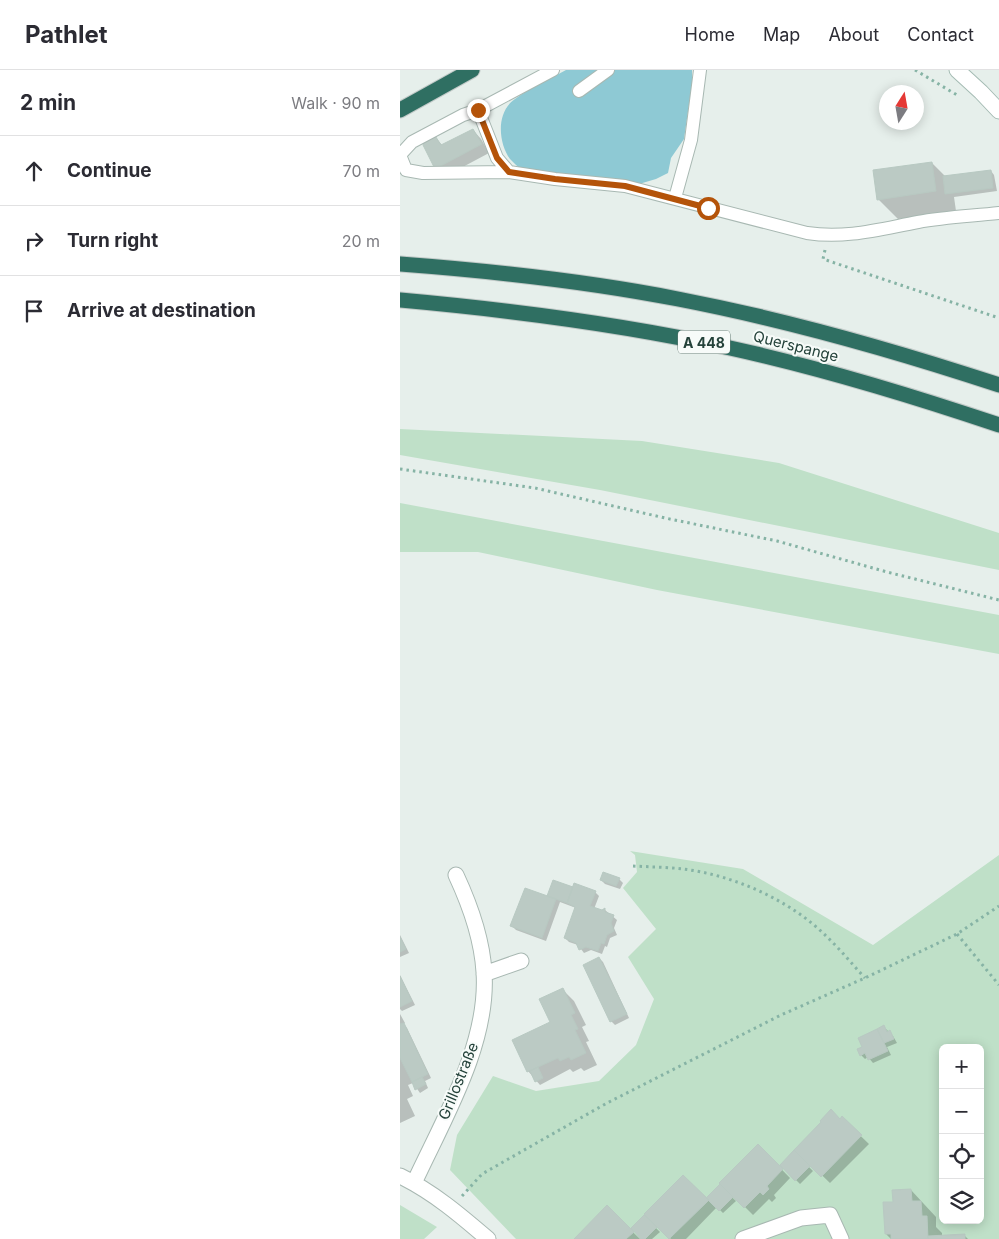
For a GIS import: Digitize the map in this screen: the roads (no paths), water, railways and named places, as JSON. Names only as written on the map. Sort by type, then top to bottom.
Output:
[{"type":"highway","points":[[400,110],[472,70]]},
{"type":"highway","name":"Querspange","points":[[400,264],[464,268],[571,281],[678,299],[836,335],[999,385]]},
{"type":"highway","name":"Querspange","points":[[400,300],[570,319],[730,348],[861,381],[999,424]]},
{"type":"street","points":[[956,70],[982,92],[999,110]]},
{"type":"street","name":"Grillostraße","points":[[414,1183],[462,1080],[483,1008],[484,974],[481,950],[467,899],[456,874]]},
{"type":"street","points":[[484,974],[522,961]]},
{"type":"street","points":[[400,1176],[452,1208],[488,1239]]},
{"type":"street","points":[[743,1239],[801,1218],[830,1215],[842,1239]]},
{"type":"lane","points":[[553,70],[478,110],[412,142],[400,155],[406,170],[442,174],[509,172],[625,186],[807,233],[827,236],[875,231],[920,222],[999,213]]},
{"type":"lane","points":[[579,91],[608,70]]},
{"type":"lane","points":[[675,198],[691,140],[700,70]]},
{"type":"lane","points":[[478,110],[497,158],[509,172]]},
{"type":"water","points":[[566,70],[692,70],[692,84],[684,139],[671,158],[668,173],[639,184],[522,170],[510,159],[501,136],[502,119],[505,111],[515,99]]}]
